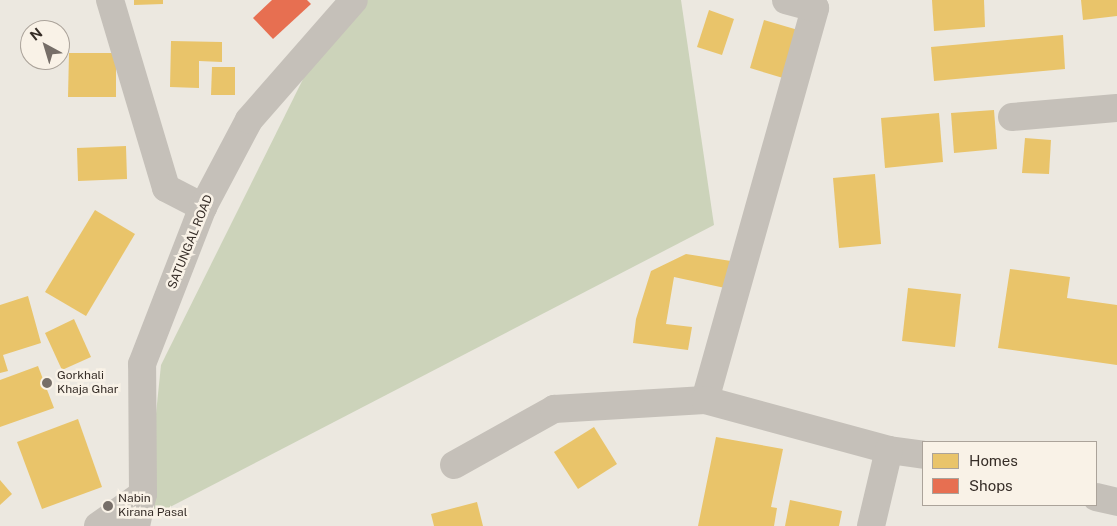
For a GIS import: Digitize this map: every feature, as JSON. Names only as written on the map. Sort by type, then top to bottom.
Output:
[{"type":"street","points":[[110,0],[166,188],[203,207]]},
{"type":"street","name":"SATUNGAL ROAD","points":[[136,526],[143,494],[142,364],[203,207],[250,120],[354,0]]},
{"type":"street","points":[[705,400],[815,8],[786,0]]},
{"type":"street","points":[[1012,117],[1117,108]]},
{"type":"street","points":[[454,465],[554,409],[705,400],[890,450],[922,455]]},
{"type":"street","points":[[871,526],[890,450]]},
{"type":"street","points":[[98,526],[143,494]]},
{"type":"street","points":[[1097,497],[1117,502]]},
{"type":"green space","points":[[364,0],[681,0],[714,225],[145,520],[161,365],[307,71]]},
{"type":"building: Homes","points":[[134,0],[163,0],[163,4],[134,5]]},
{"type":"building: Homes","points":[[932,0],[984,0],[985,27],[934,31]]},
{"type":"building: Homes","points":[[1081,0],[1117,0],[1117,16],[1083,20]]},
{"type":"building: Homes","points":[[709,10],[734,19],[722,55],[697,47]]},
{"type":"building: Homes","points":[[764,20],[798,30],[783,78],[750,68]]},
{"type":"building: Homes","points":[[1063,35],[1065,69],[934,81],[931,47]]},
{"type":"building: Homes","points":[[171,41],[222,42],[222,62],[199,61],[199,88],[170,87]]},
{"type":"building: Homes","points":[[70,53],[116,53],[116,97],[68,97]]},
{"type":"building: Homes","points":[[212,67],[235,67],[235,95],[211,95]]},
{"type":"building: Homes","points":[[994,110],[997,149],[954,153],[951,113]]},
{"type":"building: Homes","points":[[939,113],[943,162],[885,168],[881,118]]},
{"type":"building: Homes","points":[[1025,138],[1051,140],[1049,174],[1022,173]]},
{"type":"building: Homes","points":[[126,146],[127,179],[78,181],[77,148]]},
{"type":"building: Homes","points":[[875,174],[881,244],[839,248],[833,178]]},
{"type":"building: Homes","points":[[95,210],[135,234],[86,316],[45,292]]},
{"type":"building: Homes","points":[[686,254],[731,261],[725,288],[674,277],[666,324],[692,327],[688,350],[633,343],[636,319],[651,271]]},
{"type":"building: Homes","points":[[1010,269],[1070,277],[1067,298],[1117,305],[1117,365],[998,348]]},
{"type":"building: Homes","points":[[908,288],[961,294],[955,347],[902,341]]},
{"type":"building: Homes","points":[[28,296],[41,343],[3,355],[8,371],[0,373],[0,305]]},
{"type":"building: Homes","points":[[74,319],[91,357],[62,370],[45,333]]},
{"type":"building: Homes","points":[[38,366],[54,408],[0,427],[0,380]]},
{"type":"building: Homes","points":[[78,419],[102,487],[42,509],[17,442]]},
{"type":"building: Homes","points":[[594,427],[617,464],[578,489],[554,452]]},
{"type":"building: Homes","points":[[716,437],[783,449],[771,507],[777,508],[774,526],[698,526]]},
{"type":"building: Homes","points":[[0,480],[12,494],[0,505]]},
{"type":"building: Homes","points":[[790,500],[842,511],[839,526],[785,526]]},
{"type":"building: Homes","points":[[477,502],[483,526],[434,526],[431,514]]},
{"type":"building: Shops","points":[[272,0],[307,0],[311,4],[273,39],[253,18]]},
{"type":"place","name":"Gorkhali Khaja Ghar","points":[[47,383]]},
{"type":"place","name":"Nabin Kirana Pasal","points":[[108,506]]}]
